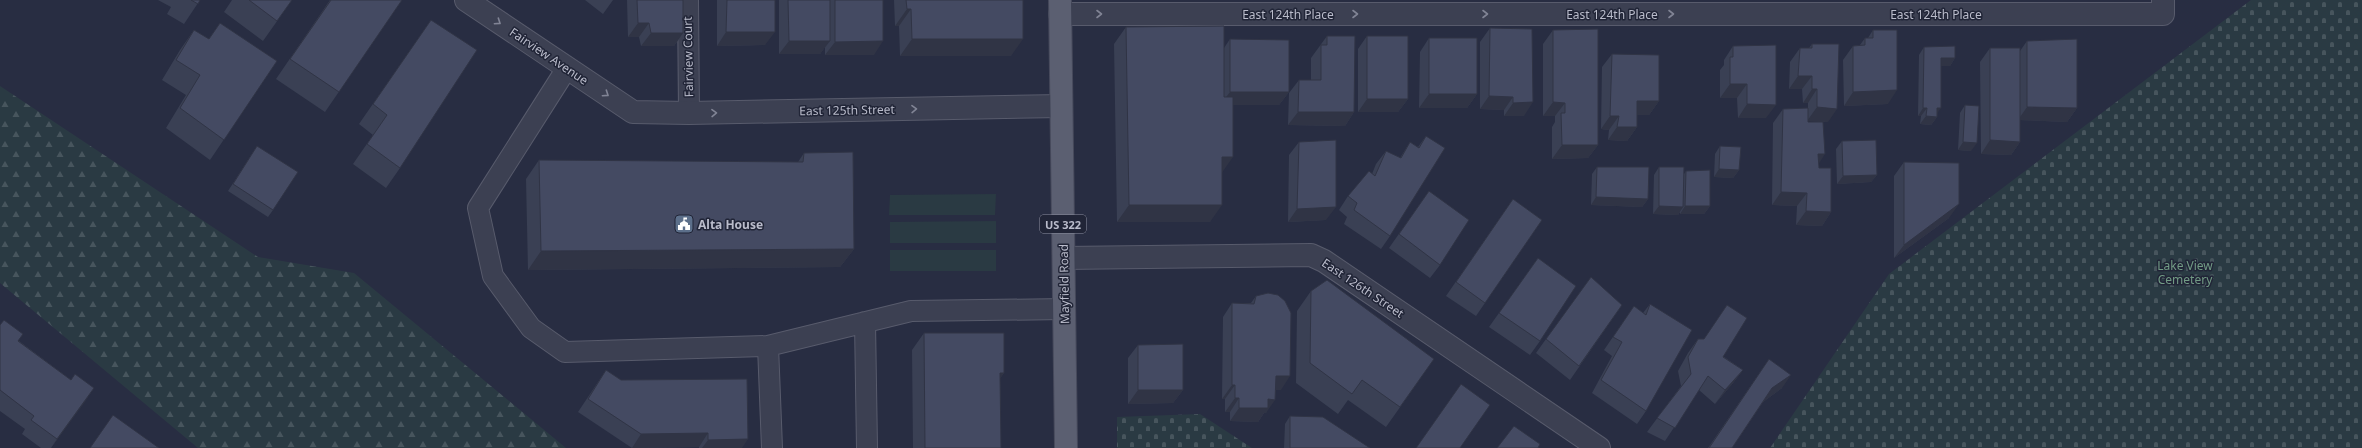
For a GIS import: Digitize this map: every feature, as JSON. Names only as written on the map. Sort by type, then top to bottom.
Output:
[{"type":"main road","name":"Mayfield Road","points":[[1060,7],[1066,448]]},
{"type":"street","name":"Fairview Avenue","points":[[466,0],[633,112]]},
{"type":"street","name":"East 124th Place","points":[[1060,7],[2163,7]]},
{"type":"street","name":"East 125th Street","points":[[633,112],[689,113],[1061,106]]},
{"type":"street","name":"East 126th Street","points":[[1064,258],[1311,255],[1330,265],[1599,448]]},
{"type":"lane","name":"Fairview Court","points":[[688,0],[689,113]]},
{"type":"lane","points":[[567,68],[478,208],[494,276],[531,328],[565,352],[768,346],[911,311],[1064,309]]},
{"type":"lane","points":[[865,322],[867,448]]},
{"type":"lane","points":[[768,346],[772,448]]},
{"type":"green space","name":"Lake View Cemetery","points":[[2251,0],[2362,0],[2362,448],[1770,448],[1889,274]]},
{"type":"green space","points":[[0,86],[258,257],[354,273],[566,448],[198,448],[0,283]]},
{"type":"green space","points":[[996,194],[995,215],[889,215],[890,195]]},
{"type":"green space","points":[[996,221],[996,243],[890,243],[890,222]]},
{"type":"green space","points":[[890,250],[996,250],[996,271],[890,271]]},
{"type":"green space","points":[[1200,414],[1252,448],[1117,448],[1117,417]]},
{"type":"building","points":[[191,0],[200,0],[198,4]]},
{"type":"building","points":[[249,0],[292,0],[277,21]]},
{"type":"building","points":[[331,0],[402,0],[339,92],[290,59]]},
{"type":"building","points":[[637,0],[683,0],[683,33],[651,33],[649,23],[638,23]]},
{"type":"building","points":[[727,0],[775,0],[775,32],[726,32]]},
{"type":"building","points":[[788,0],[830,0],[830,41],[789,41]]},
{"type":"building","points":[[835,0],[883,0],[883,41],[835,42]]},
{"type":"building","points":[[906,0],[1023,0],[1023,39],[912,39],[911,9],[907,9]]},
{"type":"building","points":[[431,20],[477,50],[400,168],[367,144],[387,115],[373,104]]},
{"type":"building","points":[[220,23],[277,61],[224,140],[180,108],[200,75],[176,60],[194,30],[209,39]]},
{"type":"building","points":[[1224,26],[1224,97],[1233,97],[1233,157],[1222,157],[1222,205],[1129,205],[1126,27]]},
{"type":"building","points":[[1490,28],[1532,29],[1533,102],[1513,103],[1513,97],[1489,96]]},
{"type":"building","points":[[1598,29],[1598,145],[1562,145],[1561,113],[1565,113],[1565,103],[1553,102],[1553,30]]},
{"type":"building","points":[[1873,30],[1897,30],[1897,90],[1853,92],[1853,46],[1865,45],[1865,38],[1873,38]]},
{"type":"building","points":[[1327,36],[1355,36],[1354,112],[1298,112],[1299,80],[1321,80],[1321,45],[1327,45]]},
{"type":"building","points":[[1367,36],[1408,36],[1408,99],[1367,99]]},
{"type":"building","points":[[1429,38],[1477,38],[1477,94],[1429,94]]},
{"type":"building","points":[[1230,39],[1289,40],[1289,92],[1230,92]]},
{"type":"building","points":[[2077,39],[2077,108],[2027,107],[2027,41]]},
{"type":"building","points":[[1812,44],[1839,44],[1837,109],[1817,107],[1817,89],[1812,89],[1812,76],[1798,76],[1800,48],[1812,48]]},
{"type":"building","points":[[1776,45],[1776,105],[1747,104],[1747,84],[1730,84],[1730,57],[1733,57],[1733,46]]},
{"type":"building","points":[[1955,46],[1955,58],[1941,58],[1941,108],[1937,108],[1937,117],[1926,116],[1927,108],[1923,108],[1924,47]]},
{"type":"building","points":[[1990,48],[2020,48],[2020,142],[1990,140]]},
{"type":"building","points":[[1612,54],[1659,55],[1659,101],[1637,101],[1637,127],[1617,127],[1619,116],[1610,116]]},
{"type":"building","points":[[1965,105],[1979,106],[1977,143],[1963,142]]},
{"type":"building","points":[[1808,108],[1808,122],[1823,122],[1825,154],[1818,154],[1819,168],[1831,168],[1831,212],[1806,211],[1807,193],[1781,192],[1783,109]]},
{"type":"building","points":[[1426,136],[1445,148],[1390,236],[1354,210],[1357,203],[1348,196],[1369,171],[1375,176],[1386,151],[1401,158],[1410,142],[1419,148]]},
{"type":"building","points":[[1336,140],[1336,207],[1297,209],[1299,142]]},
{"type":"building","points":[[1876,140],[1877,175],[1843,176],[1842,141]]},
{"type":"building","points":[[257,146],[298,172],[273,210],[233,184]]},
{"type":"building","points":[[1720,146],[1741,147],[1739,170],[1719,169]]},
{"type":"building","name":"Alta House","points":[[853,152],[854,249],[541,251],[539,160],[803,162],[804,153]]},
{"type":"building","points":[[1904,162],[1959,163],[1959,204],[1904,245]]},
{"type":"building","points":[[1597,167],[1649,167],[1648,199],[1596,197]]},
{"type":"building","points":[[1659,167],[1684,167],[1683,207],[1659,206]]},
{"type":"building","points":[[1710,170],[1710,206],[1685,206],[1686,171]]},
{"type":"building","points":[[1429,191],[1469,220],[1440,265],[1399,234]]},
{"type":"building","points":[[1513,199],[1542,220],[1485,303],[1456,282]]},
{"type":"building","points":[[1538,258],[1576,286],[1540,341],[1499,313]]},
{"type":"building","points":[[1591,277],[1622,305],[1579,366],[1546,339]]},
{"type":"building","points":[[1327,280],[1434,359],[1400,407],[1362,380],[1352,394],[1310,363],[1311,291]]},
{"type":"building","points":[[1268,293],[1278,295],[1285,301],[1291,313],[1290,376],[1276,376],[1275,400],[1268,399],[1268,408],[1239,408],[1239,398],[1235,398],[1235,385],[1232,385],[1232,303],[1254,304],[1256,296]]},
{"type":"building","points":[[1650,304],[1692,330],[1646,411],[1601,380],[1622,342],[1613,337],[1634,306],[1646,315]]},
{"type":"building","points":[[1727,305],[1747,318],[1723,357],[1743,370],[1725,390],[1708,376],[1675,428],[1657,418],[1691,374],[1688,357],[1698,339],[1704,339]]},
{"type":"building","points":[[4,320],[23,334],[18,341],[71,380],[75,374],[94,388],[57,439],[31,420],[34,416],[0,390],[0,325]]},
{"type":"building","points":[[924,333],[1004,333],[1004,373],[1000,373],[1001,448],[925,448]]},
{"type":"building","points":[[1183,344],[1183,390],[1138,390],[1138,345]]},
{"type":"building","points":[[1769,359],[1791,375],[1772,388],[1732,448],[1709,448]]},
{"type":"building","points":[[606,370],[621,380],[747,379],[748,439],[708,440],[708,433],[641,434],[588,399]]},
{"type":"building","points":[[1461,384],[1490,405],[1460,448],[1416,448]]},
{"type":"building","points":[[113,415],[159,448],[90,448]]},
{"type":"building","points":[[1290,416],[1323,417],[1370,448],[1290,448]]},
{"type":"building","points":[[1514,426],[1540,444],[1538,448],[1497,448]]},
{"type":"place","name":"Alta House","points":[[684,224]]}]
